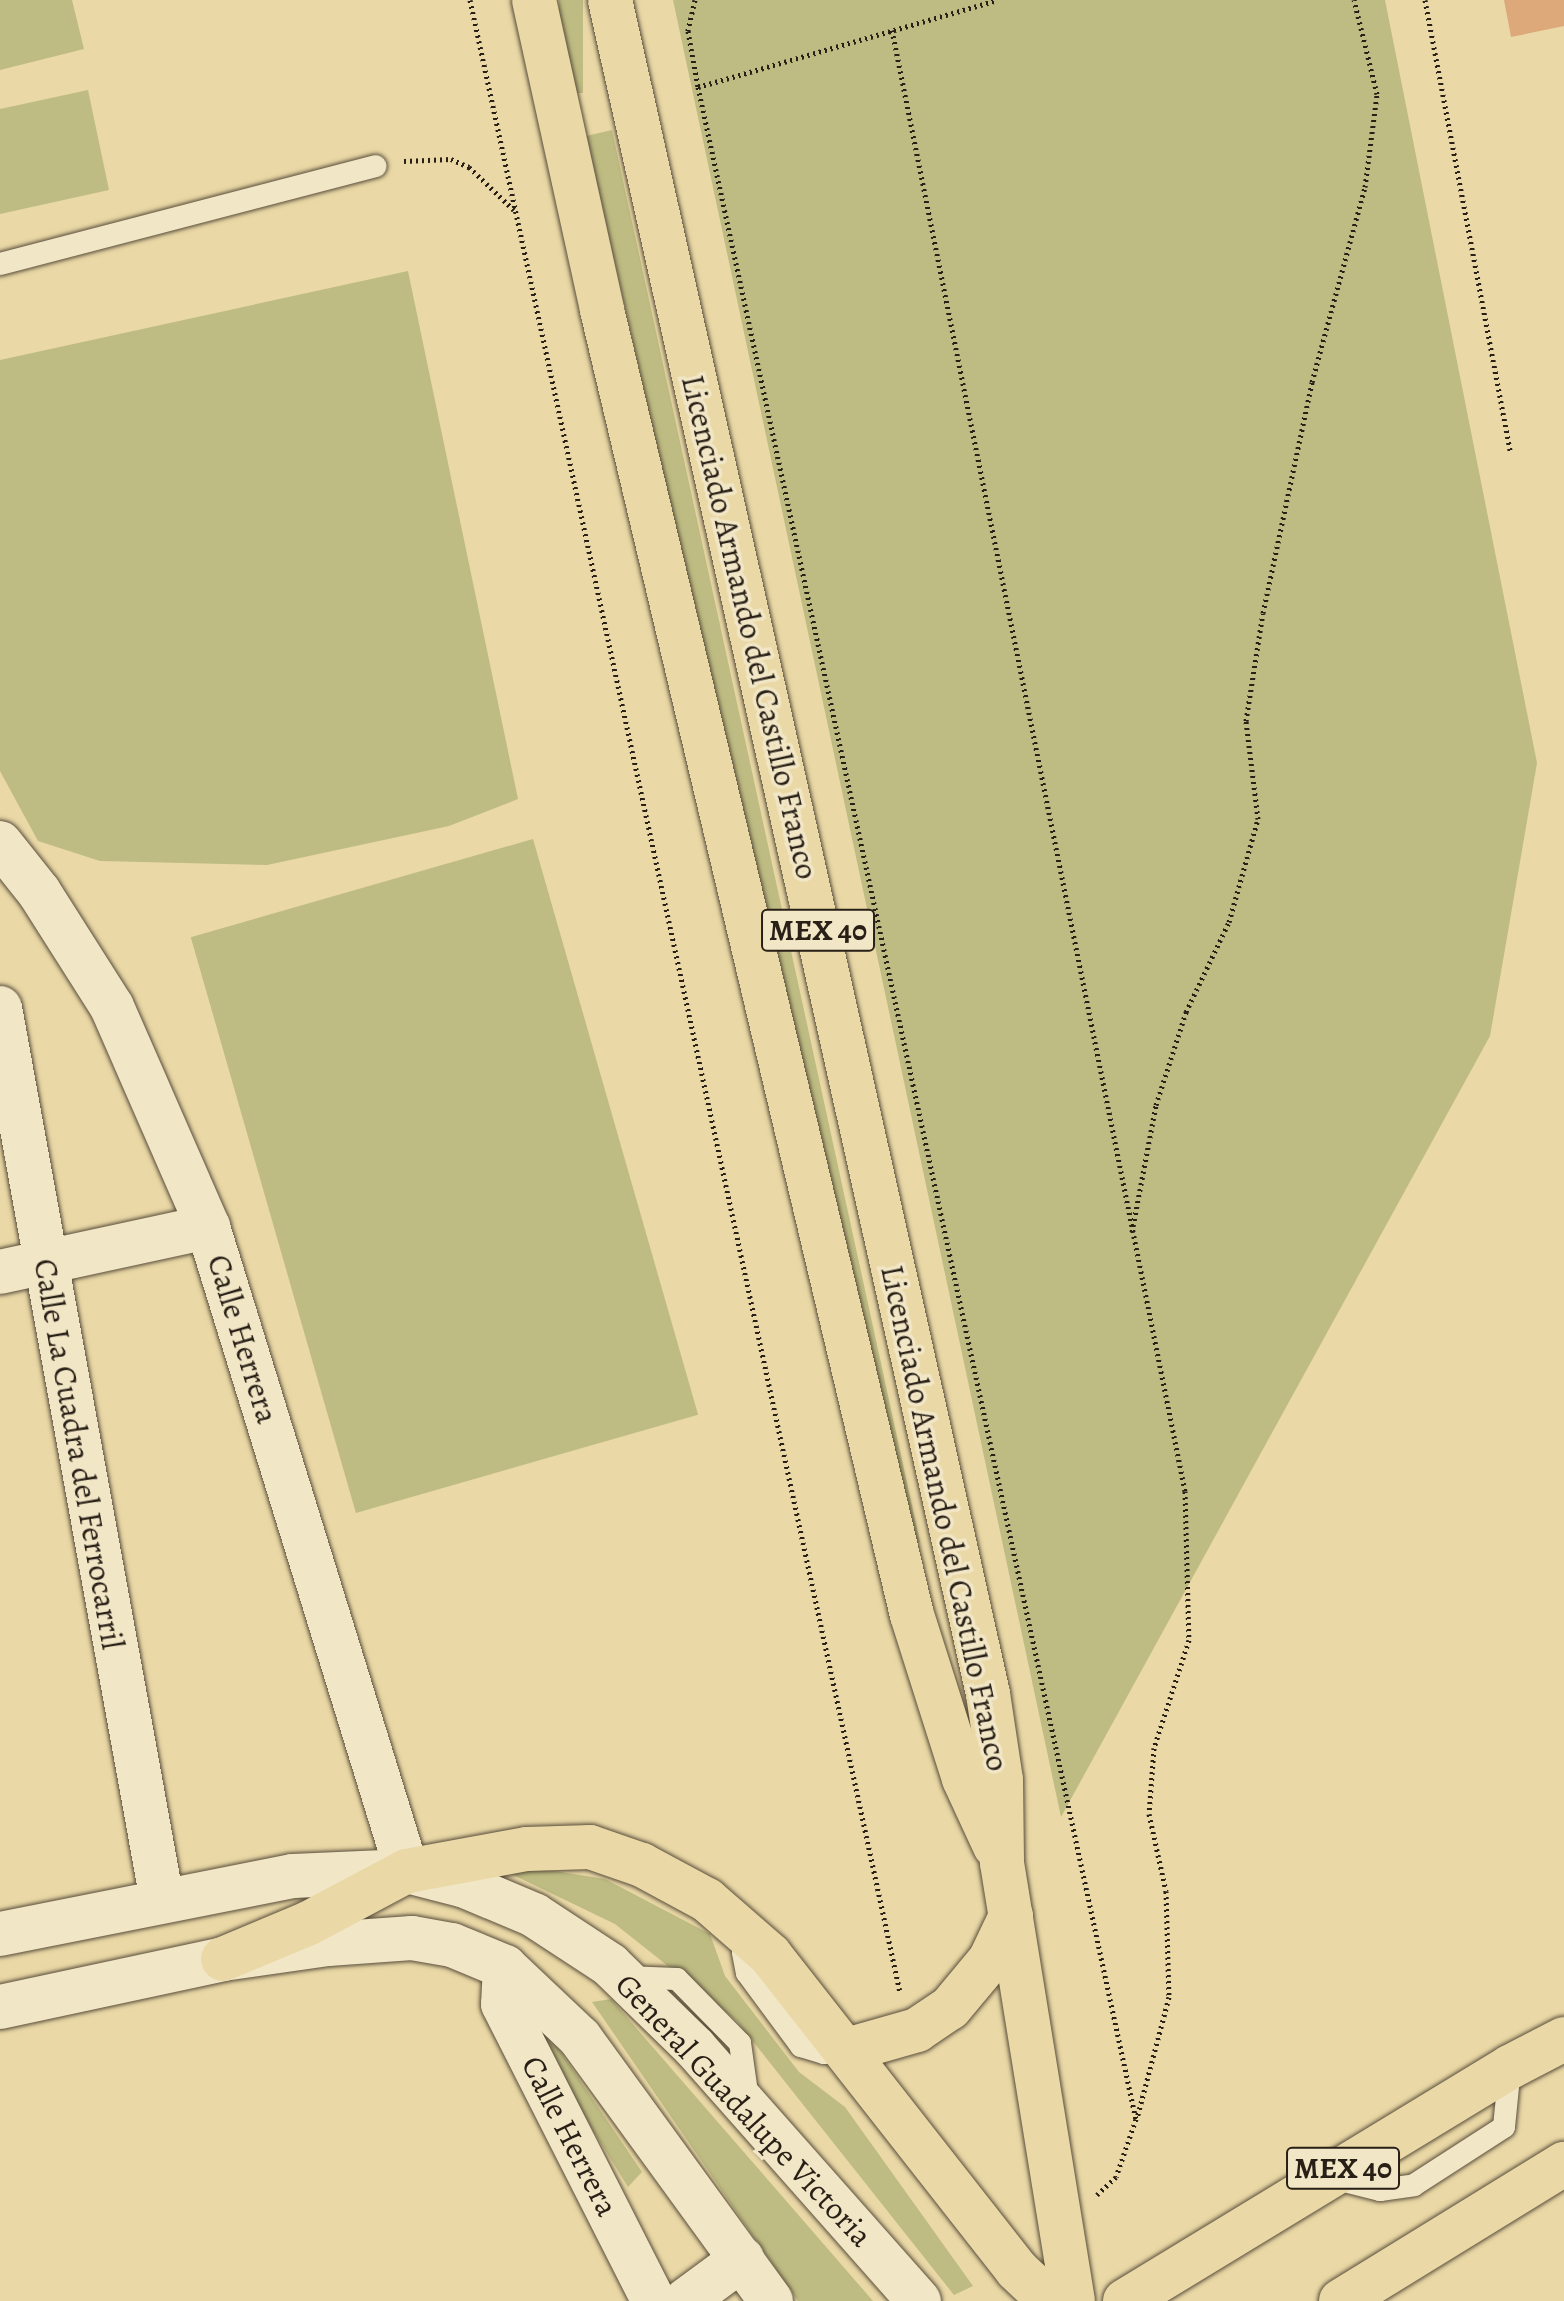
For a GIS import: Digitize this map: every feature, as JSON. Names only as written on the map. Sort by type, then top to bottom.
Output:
[{"type":"main road","name":"Licenciado Armando del Castillo Franco","points":[[534,0],[602,310],[912,1615],[964,1779],[1002,1863]]},
{"type":"main road","name":"Licenciado Armando del Castillo Franco","points":[[610,0],[988,1694],[1001,1780],[1002,1863]]},
{"type":"main road","points":[[223,1959],[309,1923],[407,1871],[527,1849],[590,1847],[642,1865],[707,1900],[750,1936],[847,2050],[1017,2270],[1050,2301]]},
{"type":"main road","name":"MEX 40","points":[[1002,1863],[1073,2301]]},
{"type":"main road","points":[[847,2050],[908,2034],[950,2008],[972,1986],[1011,1916]]},
{"type":"main road","name":"MEX 40","points":[[1125,2301],[1510,2067],[1564,2039]]},
{"type":"main road","points":[[1341,2301],[1564,2164]]},
{"type":"street","name":"Calle Herrera","points":[[0,843],[39,892],[112,1007],[208,1227],[407,1871]]},
{"type":"street","name":"Calle La Cuadra del Ferrocarril","points":[[1,1025],[162,1900]]},
{"type":"street","points":[[0,1272],[208,1227]]},
{"type":"street","name":"General Guadalupe Victoria","points":[[0,1934],[293,1876],[407,1871],[465,1886],[534,1915],[622,1977],[749,2110],[919,2301]]},
{"type":"street","points":[[0,2007],[223,1959],[412,1938],[452,1945],[505,1967],[580,2038],[771,2301]]},
{"type":"street","name":"Calle Herrera","points":[[505,1967],[503,2004],[654,2301]]},
{"type":"street","points":[[685,2301],[742,2259]]},
{"type":"lane","points":[[0,264],[375,166]]},
{"type":"path","points":[[470,0],[857,1774],[908,2034]]},
{"type":"path","points":[[695,0],[688,31],[698,87],[1136,2119]]},
{"type":"path","points":[[698,87],[997,0]]},
{"type":"path","points":[[1131,1237],[1156,1105],[1186,1012],[1229,922],[1258,819],[1246,721],[1261,629],[1312,382],[1365,187],[1377,94],[1354,0]]},
{"type":"path","points":[[1425,0],[1511,453]]},
{"type":"path","points":[[892,30],[1131,1237],[1185,1491],[1189,1640],[1154,1748],[1149,1814],[1166,1891],[1169,1997],[1136,2119],[1116,2177],[1059,2229]]},
{"type":"path","points":[[375,166],[432,156],[451,159],[469,167],[515,211]]},
{"type":"shaded area","points":[[0,0],[72,0],[84,49],[0,70]]},
{"type":"shaded area","points":[[559,0],[583,0],[583,93],[559,93]]},
{"type":"shaded area","points":[[673,0],[1385,0],[1537,763],[1490,1036],[1061,1817]]},
{"type":"shaded area","points":[[88,90],[109,190],[0,214],[0,109]]},
{"type":"shaded area","points":[[612,130],[920,1542],[907,1546],[586,136]]},
{"type":"shaded area","points":[[408,271],[518,799],[449,826],[267,865],[100,861],[38,841],[0,771],[0,360]]},
{"type":"shaded area","points":[[533,839],[698,1415],[356,1513],[191,937]]},
{"type":"shaded area","points":[[536,1868],[605,1879],[710,1934],[725,1976],[799,2072],[845,2107],[973,2286],[954,2295],[736,2020],[615,1924],[507,1872]]},
{"type":"shaded area","points":[[611,1999],[873,2301],[798,2301],[592,2002]]},
{"type":"shaded area","points":[[531,2030],[558,2048],[642,2172],[628,2187]]},
{"type":"building","points":[[1504,0],[1564,0],[1564,26],[1511,37]]}]
